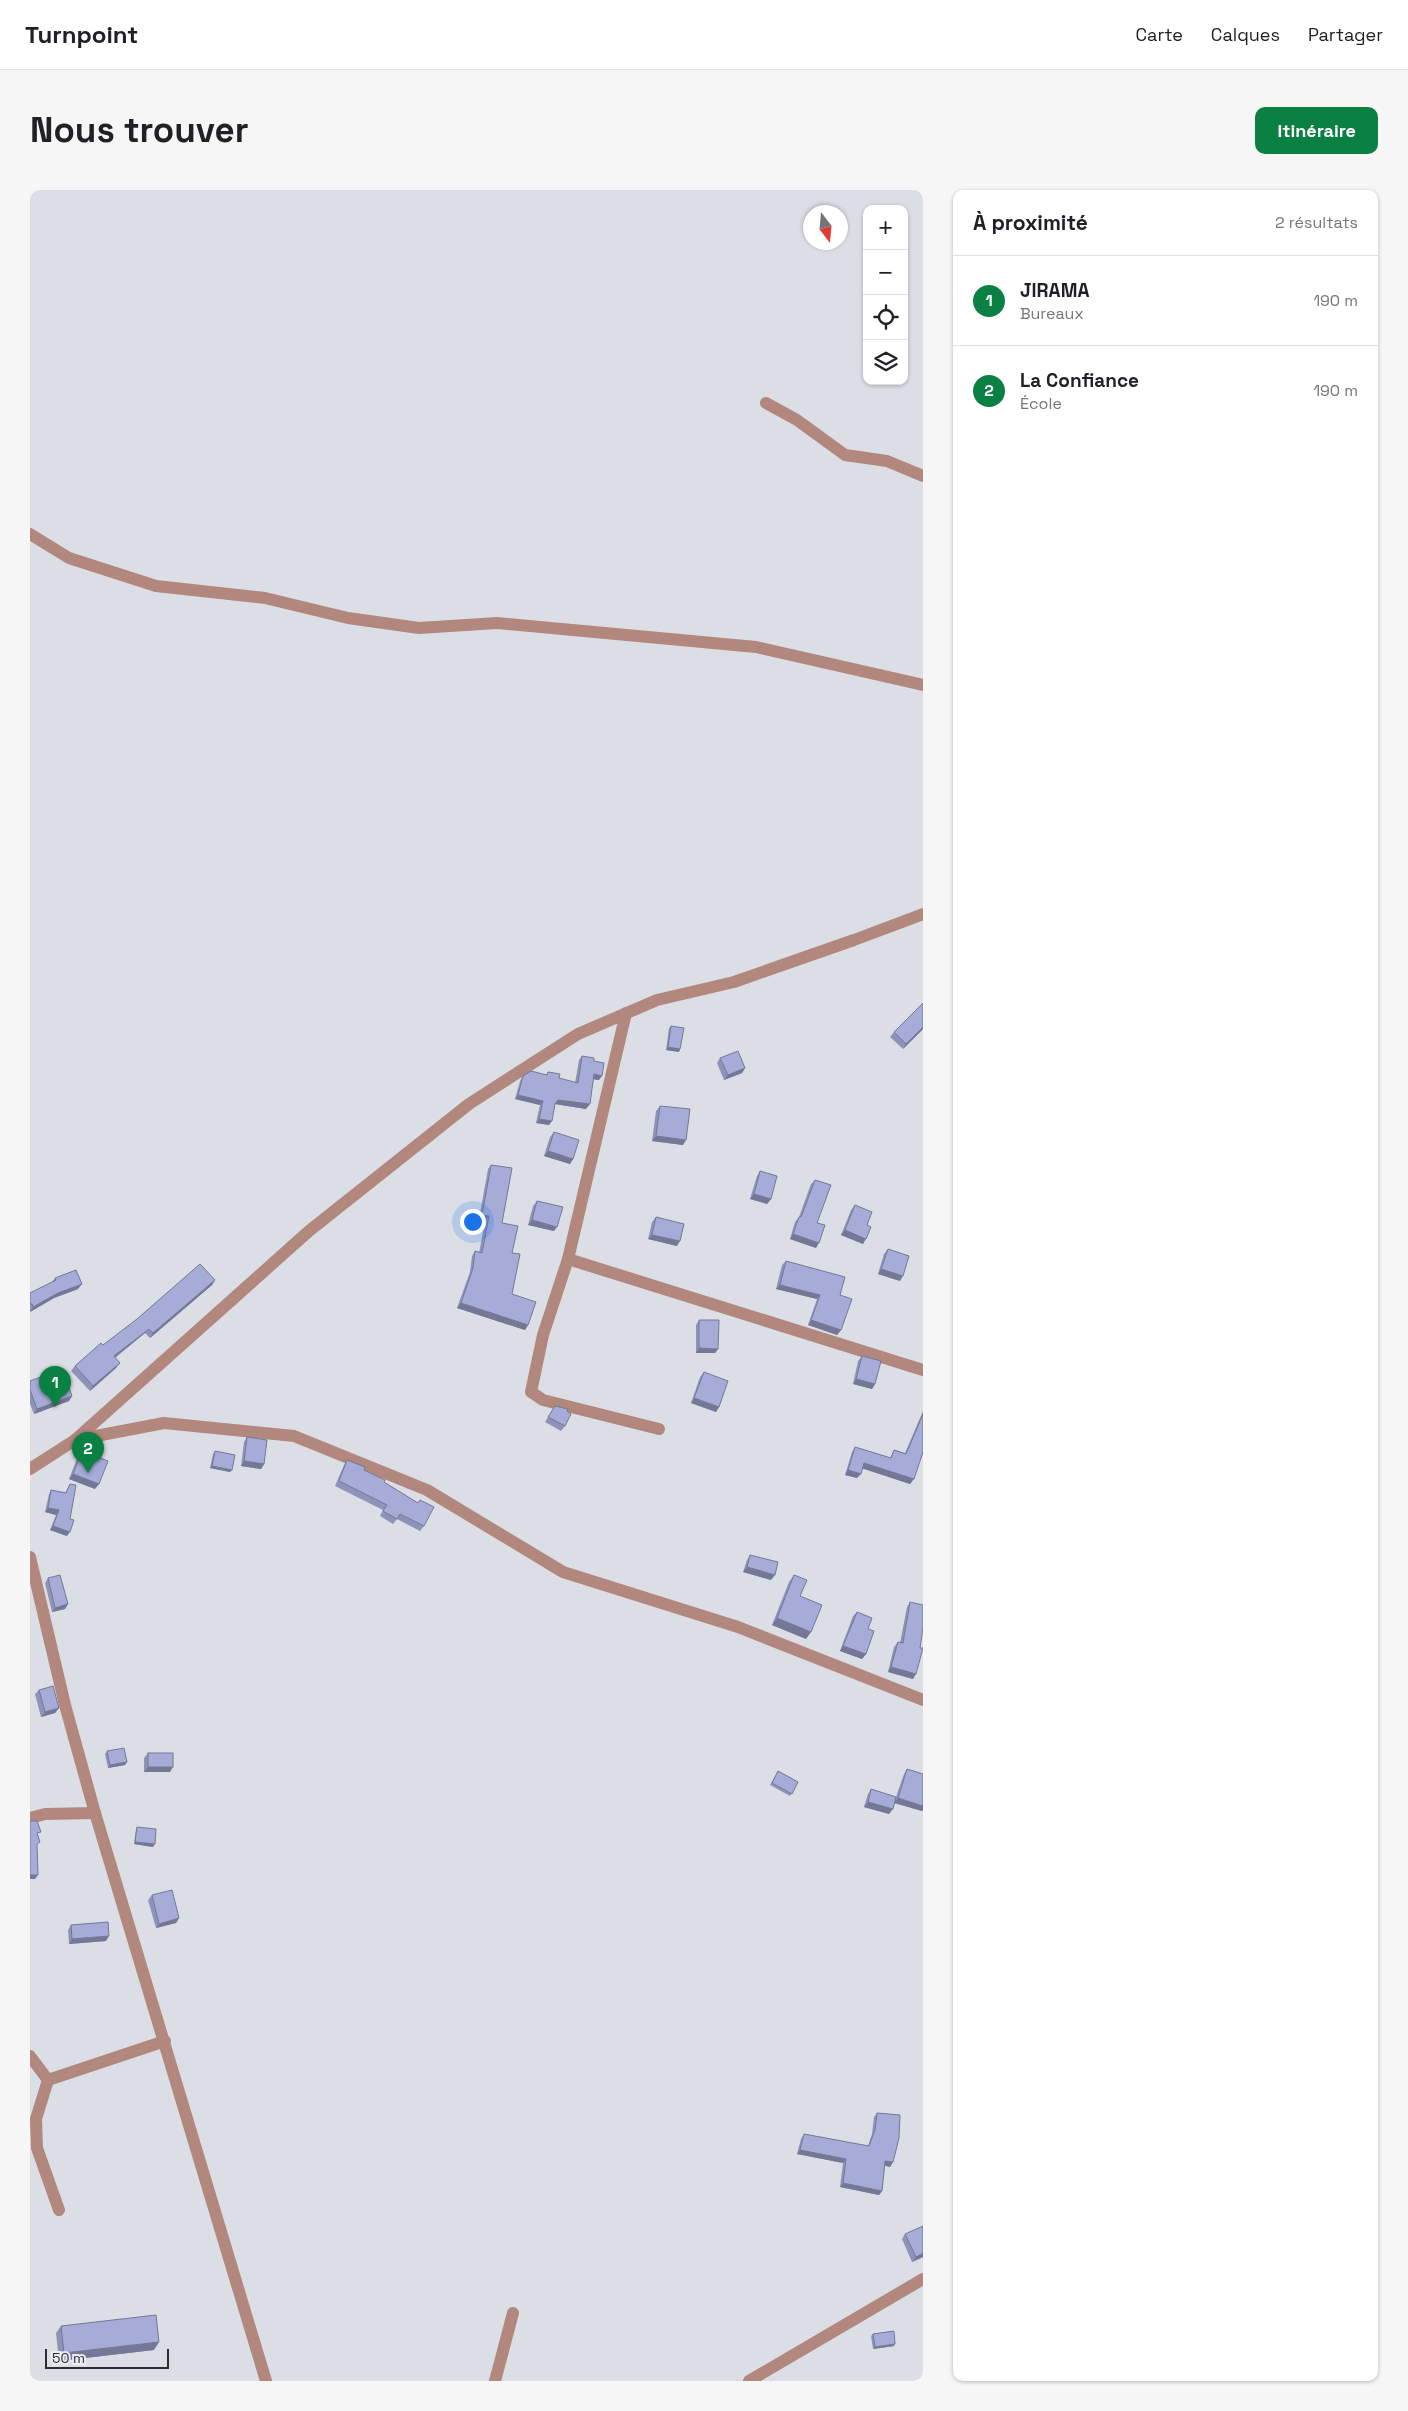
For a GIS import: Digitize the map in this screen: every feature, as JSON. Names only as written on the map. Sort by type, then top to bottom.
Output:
[{"type":"street","points":[[766,403],[797,420],[845,455],[887,461],[923,476]]},
{"type":"street","points":[[30,534],[69,558],[156,586],[265,598],[348,618],[419,628],[497,623],[756,647],[923,685]]},
{"type":"street","points":[[30,1469],[75,1440],[309,1231],[469,1104],[578,1034],[656,1000],[734,982],[923,914]]},
{"type":"street","points":[[626,1013],[568,1259],[543,1335],[531,1392],[543,1400],[659,1429]]},
{"type":"street","points":[[568,1259],[923,1370]]},
{"type":"street","points":[[75,1440],[164,1424],[294,1436],[427,1490],[564,1572],[738,1627],[923,1700]]},
{"type":"street","points":[[30,1558],[65,1705],[95,1813],[166,2042],[266,2381]]},
{"type":"street","points":[[30,1818],[45,1814],[95,1813]]},
{"type":"street","points":[[48,2080],[166,2042]]},
{"type":"street","points":[[30,2056],[48,2080]]},
{"type":"street","points":[[48,2080],[36,2119],[37,2148],[59,2210]]},
{"type":"street","points":[[749,2381],[923,2279]]},
{"type":"street","points":[[495,2381],[513,2313]]},
{"type":"building","points":[[923,1003],[923,1027],[906,1044],[894,1032]]},
{"type":"building","points":[[671,1026],[684,1028],[680,1049],[668,1047]]},
{"type":"building","points":[[738,1051],[745,1068],[728,1075],[720,1058]]},
{"type":"building","points":[[582,1056],[594,1058],[594,1061],[604,1063],[602,1076],[594,1074],[590,1104],[558,1100],[555,1104],[552,1121],[539,1119],[543,1101],[518,1095],[523,1076],[531,1071],[547,1075],[548,1072],[560,1074],[559,1078],[578,1083]]},
{"type":"building","points":[[660,1106],[690,1109],[686,1140],[656,1136]]},
{"type":"building","points":[[554,1132],[579,1140],[573,1159],[548,1151]]},
{"type":"building","points":[[491,1165],[512,1168],[502,1223],[518,1226],[512,1253],[520,1254],[512,1294],[536,1302],[528,1325],[461,1303],[473,1268],[475,1251],[482,1253],[489,1216],[482,1215]]},
{"type":"building","points":[[760,1171],[777,1176],[771,1199],[754,1194]]},
{"type":"building","points":[[815,1180],[831,1185],[817,1223],[825,1225],[819,1243],[793,1234]]},
{"type":"building","points":[[537,1201],[563,1207],[557,1227],[532,1220]]},
{"type":"building","points":[[855,1205],[872,1212],[867,1225],[871,1227],[866,1239],[845,1230]]},
{"type":"building","points":[[656,1217],[684,1224],[680,1241],[652,1235]]},
{"type":"building","points":[[888,1249],[909,1256],[903,1276],[881,1269]]},
{"type":"building","points":[[786,1261],[845,1277],[840,1295],[852,1299],[841,1330],[811,1320],[820,1295],[780,1285]]},
{"type":"building","points":[[200,1264],[215,1280],[153,1333],[149,1329],[114,1356],[120,1363],[93,1386],[75,1366],[101,1343],[103,1345],[137,1319]]},
{"type":"building","points":[[76,1270],[82,1284],[58,1293],[33,1307],[30,1304],[30,1293],[56,1280],[55,1278]]},
{"type":"building","points":[[699,1320],[719,1320],[718,1349],[699,1348]]},
{"type":"building","points":[[862,1356],[881,1361],[875,1384],[856,1379]]},
{"type":"building","points":[[62,1369],[72,1396],[37,1409],[30,1390],[30,1381]]},
{"type":"building","points":[[704,1372],[728,1381],[719,1407],[694,1398]]},
{"type":"building","points":[[555,1406],[568,1409],[567,1411],[571,1414],[565,1426],[548,1417]]},
{"type":"building","points":[[923,1414],[923,1452],[914,1479],[864,1463],[861,1474],[848,1470],[855,1447],[891,1458],[894,1450],[906,1454]]},
{"type":"building","points":[[247,1437],[267,1440],[264,1464],[244,1461]]},
{"type":"building","points":[[82,1451],[108,1461],[99,1484],[73,1474]]},
{"type":"building","points":[[215,1451],[235,1455],[232,1470],[212,1466]]},
{"type":"building","points":[[347,1460],[365,1467],[364,1470],[385,1480],[384,1482],[418,1503],[420,1500],[434,1507],[424,1526],[400,1514],[397,1519],[383,1511],[387,1505],[339,1481]]},
{"type":"building","points":[[70,1484],[76,1485],[70,1519],[74,1520],[70,1532],[53,1526],[59,1510],[48,1508],[51,1490],[66,1493]]},
{"type":"building","points":[[750,1555],[778,1562],[775,1575],[747,1567]]},
{"type":"building","points":[[60,1575],[68,1604],[55,1608],[48,1578]]},
{"type":"building","points":[[794,1575],[807,1580],[800,1596],[822,1605],[811,1632],[777,1618]]},
{"type":"building","points":[[910,1602],[923,1605],[923,1628],[920,1648],[923,1648],[916,1674],[891,1667],[898,1642],[903,1643]]},
{"type":"building","points":[[857,1612],[872,1618],[868,1629],[874,1631],[866,1654],[843,1646]]},
{"type":"building","points":[[53,1686],[59,1708],[45,1712],[39,1690]]},
{"type":"building","points":[[124,1748],[127,1762],[110,1765],[107,1751]]},
{"type":"building","points":[[148,1753],[173,1753],[173,1767],[148,1767]]},
{"type":"building","points":[[907,1769],[923,1774],[923,1806],[898,1798]]},
{"type":"building","points":[[778,1771],[798,1782],[792,1794],[772,1783]]},
{"type":"building","points":[[871,1789],[896,1797],[893,1809],[868,1802]]},
{"type":"building","points":[[30,1821],[37,1821],[41,1832],[37,1833],[40,1842],[37,1844],[38,1875],[30,1875]]},
{"type":"building","points":[[137,1827],[156,1829],[155,1844],[135,1842]]},
{"type":"building","points":[[172,1890],[179,1918],[159,1924],[152,1895]]},
{"type":"building","points":[[108,1922],[109,1936],[72,1939],[71,1925]]},
{"type":"building","points":[[877,2113],[900,2115],[899,2138],[893,2162],[885,2161],[882,2191],[843,2183],[846,2159],[800,2150],[804,2134],[869,2146],[875,2130]]},
{"type":"building","points":[[923,2226],[923,2253],[916,2257],[905,2234]]},
{"type":"building","points":[[156,2315],[159,2342],[64,2353],[61,2326]]},
{"type":"building","points":[[894,2331],[895,2344],[875,2347],[873,2334]]},
{"type":"place","name":"JIRAMA","points":[[55,1407]]},
{"type":"place","name":"La Confiance","points":[[88,1473]]}]
